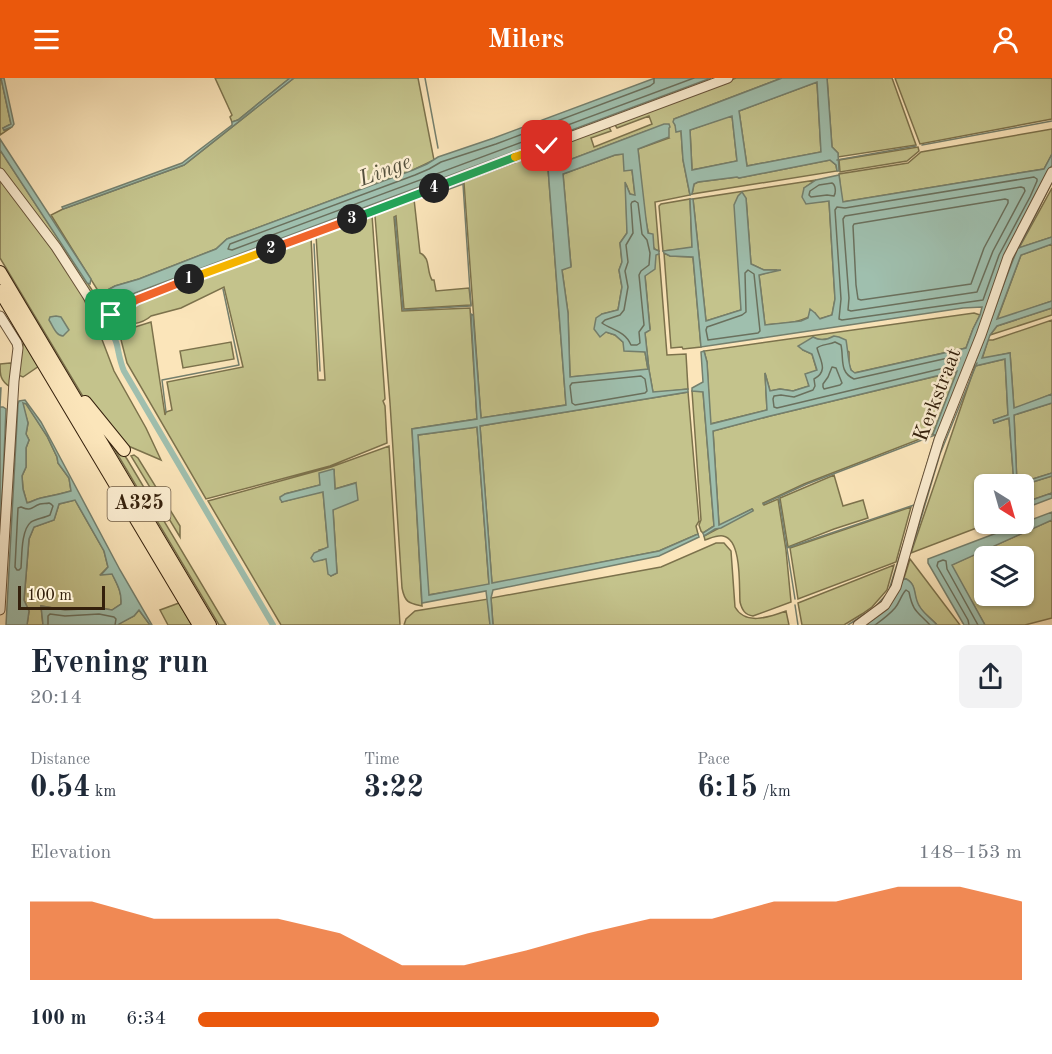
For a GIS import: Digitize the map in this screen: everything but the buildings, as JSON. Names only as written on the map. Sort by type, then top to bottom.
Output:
[{"type":"highway","name":"A325","points":[[0,272],[210,625]]},
{"type":"highway","name":"A325","points":[[0,291],[198,625]]},
{"type":"highway","points":[[67,383],[124,450]]},
{"type":"street","points":[[0,173],[56,248],[100,314],[111,315],[152,293],[728,78]]},
{"type":"street","name":"Kerkstraat","points":[[858,625],[885,605],[896,587],[939,440],[981,335],[1008,257],[1052,172]]},
{"type":"street","points":[[0,316],[4,332],[17,343],[18,348],[0,610]]},
{"type":"shaded area","points":[[0,78],[11,124],[3,128],[4,130],[12,127],[0,135]]},
{"type":"shaded area","points":[[215,78],[290,78],[238,120],[232,122],[230,117],[232,115]]},
{"type":"shaded area","points":[[294,78],[418,78],[434,160],[413,170],[227,239],[216,249],[115,286],[100,294],[51,215],[184,165]]},
{"type":"shaded area","points":[[736,78],[782,78],[674,119],[675,125],[681,130],[683,160],[690,195],[655,202],[659,251],[651,242],[648,231],[638,149],[669,138],[655,128],[548,168],[566,405],[481,418],[464,183],[432,194],[433,192],[608,125],[611,131],[591,138],[594,147],[652,124],[649,116],[617,128],[615,123]]},
{"type":"shaded area","points":[[827,78],[892,78],[916,145],[838,157],[838,153],[832,147]]},
{"type":"shaded area","points":[[895,78],[1052,78],[1052,119],[920,144]]},
{"type":"shaded area","points":[[817,82],[821,152],[747,166],[739,111]]},
{"type":"shaded area","points":[[732,115],[737,161],[692,170],[690,130]]},
{"type":"shaded area","points":[[1052,129],[1052,154],[1044,169],[842,202],[839,174],[908,163],[921,152]]},
{"type":"shaded area","points":[[918,147],[919,151],[907,161],[840,172],[839,160]]},
{"type":"shaded area","points":[[0,150],[96,296],[93,298],[0,168]]},
{"type":"shaded area","points":[[623,154],[632,170],[635,196],[630,194],[626,184],[627,233],[620,243],[622,262],[619,270],[622,287],[618,310],[602,314],[606,332],[645,352],[648,370],[570,377],[568,313],[562,270],[571,266],[563,174]]},
{"type":"shaded area","points":[[830,160],[836,165],[837,171],[692,194],[694,184],[698,182],[739,178]]},
{"type":"shaded area","points":[[0,177],[80,288],[114,371],[161,460],[126,445],[88,405],[0,258]]},
{"type":"shaded area","points":[[816,180],[804,188],[806,203],[829,201],[835,299],[832,315],[819,319],[815,313],[797,321],[765,325],[759,275],[777,270],[764,270],[751,264],[746,198],[740,277],[741,310],[706,321],[693,199]]},
{"type":"shaded area","points":[[1052,188],[1052,237],[1019,248]]},
{"type":"shaded area","points":[[414,199],[420,253],[426,258],[436,291],[469,288],[471,305],[404,309],[396,216],[394,217],[402,311],[470,308],[477,419],[412,429],[422,606],[408,602],[402,588],[375,216],[377,212]]},
{"type":"shaded area","points":[[690,199],[692,248],[663,251],[659,206]]},
{"type":"shaded area","points":[[372,215],[387,443],[330,466],[206,499],[127,363],[119,332],[120,327],[132,328],[151,322],[165,415],[166,412],[172,410],[167,382],[243,367],[224,287],[181,308],[151,316],[139,323],[120,322],[115,317],[127,307],[311,237],[318,380],[325,380],[316,235]]},
{"type":"shaded area","points":[[1052,244],[1052,301],[997,320],[1021,255]]},
{"type":"shaded area","points":[[664,253],[670,256],[693,257],[701,347],[671,348]]},
{"type":"shaded area","points":[[656,254],[659,254],[667,355],[686,354],[688,389],[653,393],[645,333],[650,329],[645,276]]},
{"type":"shaded area","points":[[1052,308],[1052,315],[990,335],[997,326]]},
{"type":"shaded area","points":[[974,313],[980,315],[966,348],[854,373],[849,364],[849,352],[829,339],[818,340],[813,337],[803,350],[812,354],[817,371],[806,374],[809,386],[793,391],[780,389],[770,391],[765,373],[767,410],[710,424],[707,362],[704,351]]},
{"type":"shaded area","points":[[1052,320],[1052,394],[1014,409],[1010,353],[982,359],[988,340]]},
{"type":"shaded area","points":[[24,339],[39,366],[23,377],[18,375],[18,370]]},
{"type":"shaded area","points":[[231,342],[234,359],[183,368],[180,351]]},
{"type":"shaded area","points":[[1005,359],[1008,415],[994,420],[994,423],[1009,418],[1013,474],[974,474],[974,529],[911,553],[975,366]]},
{"type":"shaded area","points":[[0,364],[12,364],[10,387],[1,377]]},
{"type":"shaded area","points":[[958,371],[933,434],[804,484],[763,503],[764,505],[778,499],[791,602],[753,616],[746,613],[740,602],[738,564],[734,545],[723,536],[705,540],[704,536],[753,510],[719,526],[713,431]]},
{"type":"shaded area","points":[[692,391],[703,391],[714,526],[703,533],[699,525],[701,520]]},
{"type":"shaded area","points":[[688,392],[699,521],[696,526],[698,534],[659,551],[492,584],[480,426]]},
{"type":"shaded area","points":[[22,403],[26,403],[47,436],[58,463],[69,478],[71,491],[27,503],[22,476],[26,467],[26,448],[29,440],[26,434],[28,423]]},
{"type":"shaded area","points":[[1052,403],[1052,473],[1034,479],[1034,474],[1017,474],[1014,415]]},
{"type":"shaded area","points":[[477,427],[489,585],[428,595],[418,435]]},
{"type":"shaded area","points":[[103,430],[127,459],[226,625],[219,625]]},
{"type":"shaded area","points":[[389,446],[400,625],[281,625],[208,501],[331,467]],"holes":[[[334,470],[335,489],[355,483],[333,510],[337,573],[331,576],[326,558],[322,560],[319,550],[328,548],[323,491],[282,502],[285,494],[320,485]]]},
{"type":"shaded area","points":[[134,455],[180,526],[180,537],[131,456]]},
{"type":"shaded area","points":[[834,475],[843,506],[863,500],[868,518],[788,547],[780,498]]},
{"type":"shaded area","points":[[1052,476],[1052,493],[1034,499],[1034,482]]},
{"type":"shaded area","points":[[75,500],[104,551],[108,567],[101,574],[112,573],[120,592],[121,604],[112,610],[100,608],[65,610],[41,606],[43,625],[27,625],[29,611],[24,600],[29,539],[34,527],[54,520],[59,504]]},
{"type":"shaded area","points":[[911,507],[896,562],[798,599],[790,548]]},
{"type":"shaded area","points":[[1052,520],[1052,618],[1025,625],[985,625],[974,606],[1034,606],[1034,546],[994,546],[1021,534],[1034,534],[1034,528]]},
{"type":"shaded area","points":[[716,543],[724,543],[731,551],[735,607],[739,613],[757,618],[786,611],[789,625],[493,625],[491,598],[661,567]]},
{"type":"shaded area","points":[[974,555],[974,606],[951,565]]},
{"type":"shaded area","points":[[910,559],[960,625],[937,625],[921,609],[912,585],[904,578]]},
{"type":"shaded area","points":[[894,565],[887,590],[872,607],[862,614],[844,625],[802,625],[798,603]]},
{"type":"shaded area","points":[[488,599],[490,625],[404,625],[406,619],[415,611]]},
{"type":"shaded area","points":[[179,603],[192,625],[168,625],[160,610]]},
{"type":"shaded area","points":[[139,610],[150,625],[118,625],[134,616]]},
{"type":"water","points":[[1,78],[4,78],[14,124],[4,130],[3,128],[11,124]]},
{"type":"water","points":[[290,78],[294,78],[184,165],[63,209],[62,207],[182,163]]},
{"type":"water","points":[[655,78],[711,78],[135,293],[106,307],[99,307],[93,298],[115,286],[216,249],[227,239],[413,170],[438,157]]},
{"type":"water","points":[[782,78],[827,78],[832,147],[838,153],[839,171],[830,160],[739,178],[698,182],[694,184],[690,195],[683,160],[681,131],[676,132],[674,119]],"holes":[[[817,82],[821,152],[747,166],[739,111]],[[732,116],[737,161],[692,170],[690,130]]]},
{"type":"water","points":[[669,124],[669,137],[638,149],[648,233],[653,234],[654,249],[659,251],[656,255],[655,269],[645,276],[650,330],[645,333],[653,392],[688,389],[688,392],[480,426],[492,583],[659,551],[698,534],[699,537],[659,556],[493,590],[491,598],[493,625],[490,625],[486,591],[422,603],[412,429],[477,419],[471,314],[473,315],[481,418],[566,405],[548,168]],"holes":[[[623,154],[624,171],[632,170],[635,195],[630,194],[625,182],[627,233],[620,243],[622,262],[619,270],[622,287],[618,310],[596,318],[594,329],[600,337],[606,332],[615,335],[623,342],[624,351],[645,352],[648,369],[570,377],[568,313],[562,270],[571,267],[563,174]],[[477,427],[489,584],[429,595],[418,435]]]},
{"type":"water","points":[[0,139],[91,279],[90,284],[87,283],[0,150]]},
{"type":"water","points":[[1052,154],[1052,165],[973,346],[937,437],[933,434],[957,371],[713,431],[719,525],[752,509],[753,511],[704,536],[703,533],[714,526],[703,392],[692,391],[692,388],[703,382],[701,352],[704,351],[707,362],[711,424],[767,410],[765,373],[770,391],[780,389],[793,391],[809,386],[805,374],[817,370],[812,354],[798,346],[813,337],[824,340],[834,336],[846,340],[850,367],[855,373],[966,348],[982,307],[701,347],[693,257],[670,256],[663,251],[692,247],[690,199],[693,199],[706,321],[741,310],[734,205],[742,192],[746,198],[751,264],[764,270],[781,270],[759,275],[765,325],[801,321],[808,318],[810,309],[820,319],[832,315],[835,299],[829,201],[806,204],[802,197],[804,188],[816,180],[839,175],[843,202],[1044,169]]},
{"type":"water","points":[[1052,237],[1052,244],[1021,255],[997,319],[1052,301],[1052,308],[997,326],[990,335],[982,358],[1010,353],[1014,408],[1052,394],[1052,403],[1014,415],[1017,474],[1013,474],[1009,418],[994,423],[993,420],[1008,415],[1005,359],[975,366],[974,362],[1018,248]]},
{"type":"water","points":[[50,317],[61,317],[69,330],[63,336],[57,333],[49,320]]},
{"type":"water","points":[[25,400],[41,422],[152,625],[139,610],[134,616],[118,625],[43,625],[41,606],[65,610],[100,608],[112,610],[121,604],[120,592],[112,574],[101,575],[108,567],[104,551],[75,500],[59,504],[54,520],[34,527],[29,539],[24,600],[29,611],[27,625],[6,625],[19,401]],"holes":[[[23,403],[26,404],[47,436],[58,463],[69,478],[71,491],[27,503],[22,476],[26,467],[26,448],[29,440],[26,434],[28,423]]]},
{"type":"water","points":[[0,407],[6,409],[0,551]]},
{"type":"water","points":[[333,469],[335,489],[356,483],[358,500],[333,510],[337,573],[331,576],[328,574],[326,559],[314,562],[311,558],[314,553],[328,547],[323,492],[282,502],[280,497],[320,485],[319,473]]},
{"type":"water","points":[[1052,473],[1052,476],[1034,482],[1034,479]]},
{"type":"water","points":[[1052,493],[1052,498],[1034,505],[1034,499]]},
{"type":"water","points":[[1052,512],[1052,520],[1034,528],[1034,519]]},
{"type":"water","points":[[994,534],[1021,534],[994,546],[974,546],[974,555],[952,565],[985,625],[964,625],[928,563],[928,559]]},
{"type":"water","points":[[904,578],[914,587],[922,610],[937,625],[864,625],[879,615],[888,605]]},
{"type":"waterway","points":[[425,78],[438,148]]},
{"type":"waterway","points":[[922,145],[1052,121]]},
{"type":"waterway","points":[[837,160],[916,146]]},
{"type":"waterway","points":[[1019,248],[1052,182]]},
{"type":"waterway","points":[[395,217],[403,310],[471,306],[463,184],[433,195]]},
{"type":"waterway","points":[[314,244],[320,371]]},
{"type":"waterway","points":[[166,412],[162,380],[239,365],[223,289]]},
{"type":"waterway","points":[[104,321],[115,339],[124,371],[273,625]]},
{"type":"waterway","points":[[910,553],[940,454],[977,363]]},
{"type":"waterway","points":[[763,504],[807,484],[935,435]]},
{"type":"waterway","points":[[921,484],[935,437]]},
{"type":"waterway","points":[[779,498],[795,599]]},
{"type":"waterway","points":[[787,548],[914,505]]},
{"type":"waterway","points":[[889,590],[908,529]]},
{"type":"waterway","points":[[876,606],[885,596]]},
{"type":"waterway","points":[[795,605],[798,625]]},
{"type":"waterway","points":[[848,625],[865,614]]},
{"type":"route","points":[[111,315],[152,293],[547,146]]},
{"type":"water label","name":"Linge","points":[[385,171]]}]
